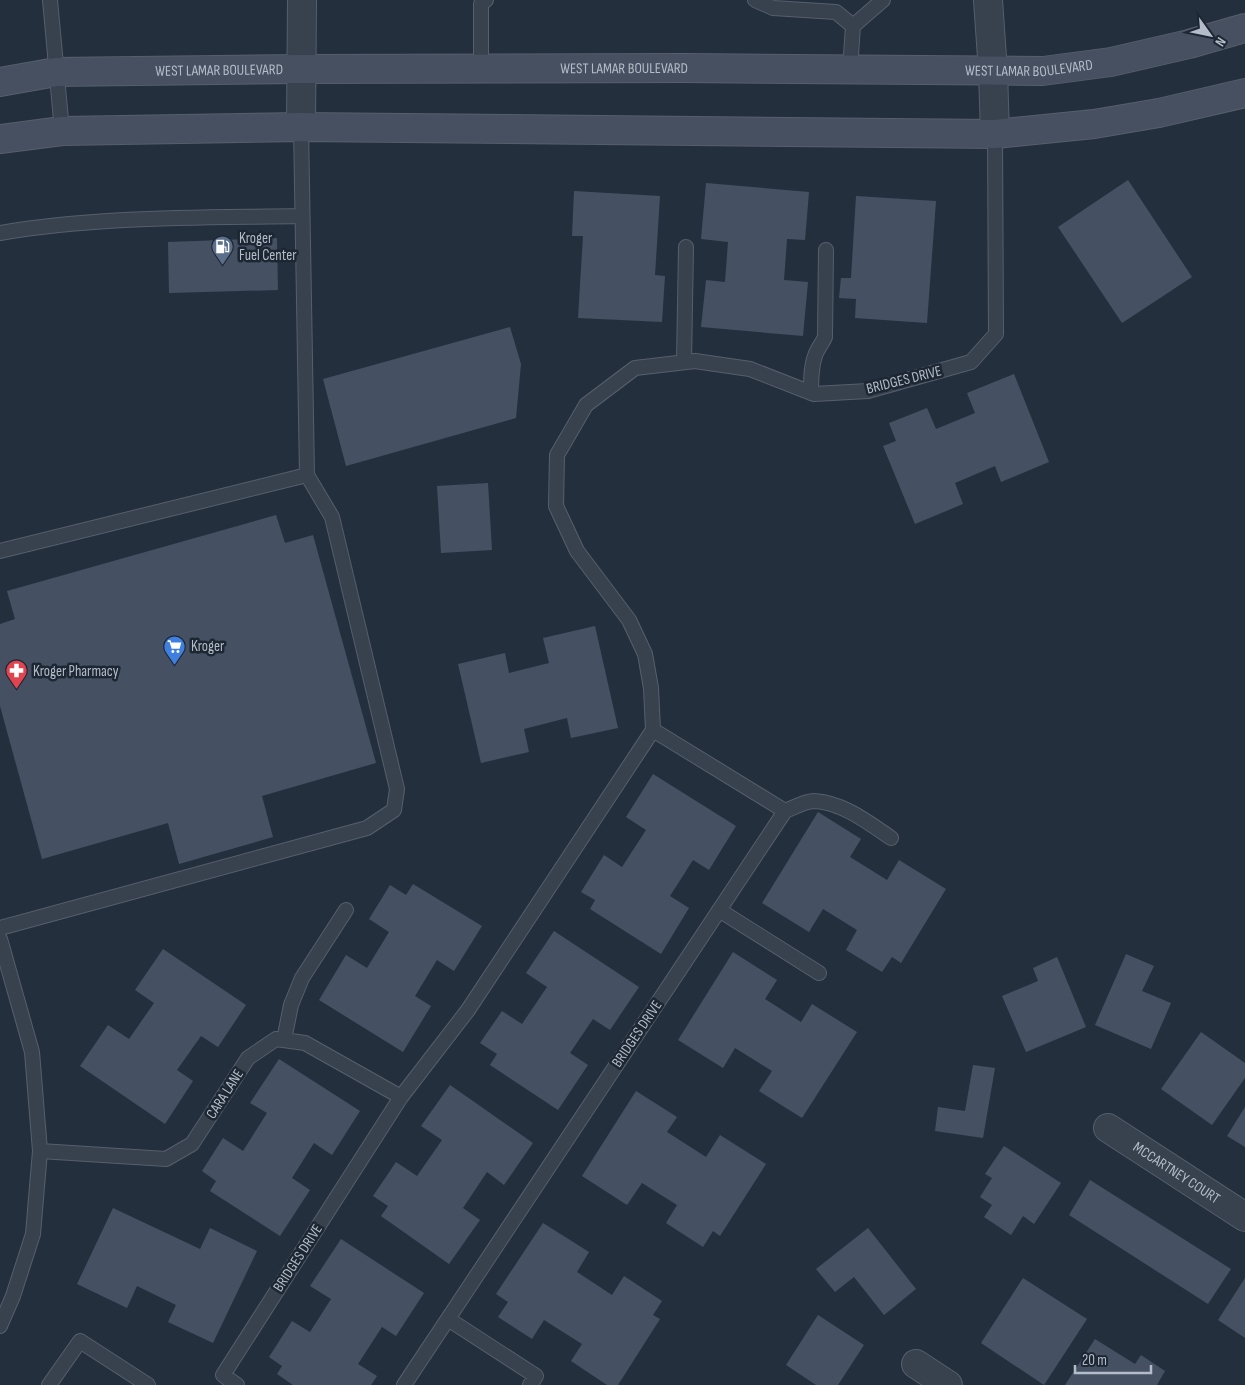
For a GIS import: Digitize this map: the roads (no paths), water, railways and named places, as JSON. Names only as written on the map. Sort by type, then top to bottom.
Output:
[{"type":"main road","name":"WEST LAMAR BOULEVARD","points":[[0,82],[56,72],[300,69],[1043,71],[1111,62],[1189,44],[1245,28]]},
{"type":"main road","points":[[0,139],[62,131],[301,127],[995,134],[1094,124],[1159,114],[1245,94]]},
{"type":"street","points":[[301,127],[302,0]]},
{"type":"street","points":[[988,0],[995,134]]},
{"type":"street","name":"MCCARTNEY COURT","points":[[1108,1128],[1245,1217]]},
{"type":"street","points":[[916,1364],[948,1385]]},
{"type":"lane","points":[[50,0],[62,131]]},
{"type":"lane","points":[[481,68],[481,4],[486,0]]},
{"type":"lane","points":[[755,0],[773,8],[836,12],[853,26]]},
{"type":"lane","points":[[850,70],[853,26],[883,0]]},
{"type":"lane","points":[[0,928],[367,828],[394,810],[397,789],[332,517],[307,475],[301,127]]},
{"type":"lane","name":"BRIDGES DRIVE","points":[[237,1385],[223,1375],[401,1097],[468,1010],[653,730],[651,688],[645,654],[629,620],[577,551],[556,506],[556,455],[586,405],[635,368],[684,362],[695,361],[750,369],[814,394],[868,391],[935,374],[971,362],[996,334],[995,134]]},
{"type":"lane","points":[[0,233],[112,220],[302,216]]},
{"type":"lane","points":[[684,362],[686,248]]},
{"type":"lane","points":[[811,393],[812,364],[816,352],[822,345],[825,337],[826,250]]},
{"type":"lane","points":[[0,551],[307,475]]},
{"type":"lane","points":[[653,730],[784,811],[813,801],[839,806],[891,838]]},
{"type":"lane","name":"BRIDGES DRIVE","points":[[404,1385],[784,811]]},
{"type":"lane","points":[[346,910],[302,978],[291,1005],[284,1040],[305,1043],[401,1097]]},
{"type":"lane","points":[[719,910],[819,972]]},
{"type":"lane","points":[[0,939],[32,1052],[40,1151],[32,1234],[13,1296],[0,1326]]},
{"type":"lane","name":"CARA LANE","points":[[40,1151],[166,1159],[192,1144],[248,1058],[276,1039],[284,1040]]},
{"type":"lane","points":[[448,1319],[536,1376],[530,1385]]},
{"type":"lane","points":[[49,1385],[80,1342],[148,1385]]},
{"type":"place","name":"Kroger Fuel Center","points":[[223,266]]},
{"type":"place","name":"Kroger","points":[[175,665]]},
{"type":"place","name":"Kroger Pharmacy","points":[[17,690]]}]
